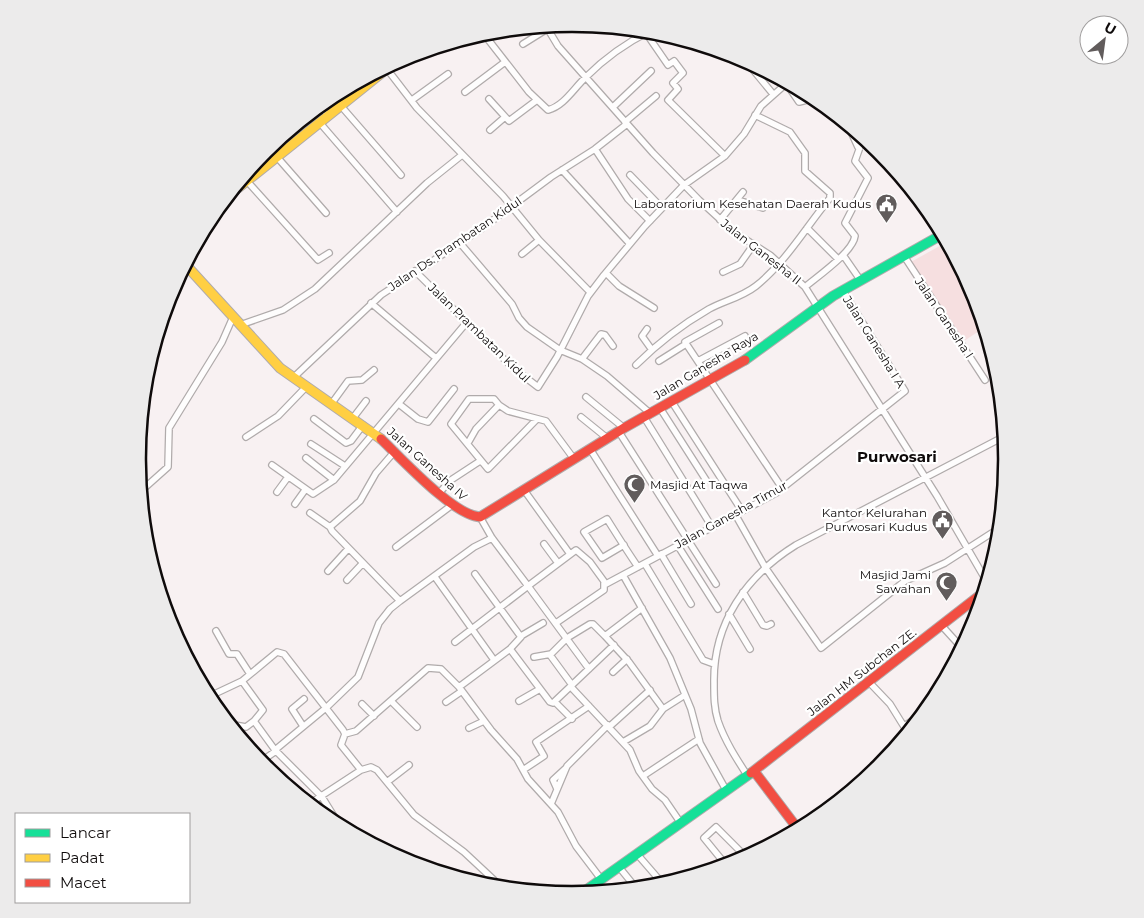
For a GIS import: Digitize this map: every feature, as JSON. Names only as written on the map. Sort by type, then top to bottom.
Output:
[{"type":"street","name":"Jalan Ganesha II","points":[[549,33],[558,46],[626,123],[684,185],[734,232],[779,263],[805,287],[969,549],[983,574]]},
{"type":"street","points":[[523,44],[538,34]]},
{"type":"street","points":[[489,41],[537,100],[548,110],[557,106],[586,77],[621,47],[637,38]]},
{"type":"street","points":[[653,41],[668,65],[674,61],[684,73],[672,83],[678,89],[668,100],[725,156]]},
{"type":"street","points":[[465,92],[505,62]]},
{"type":"street","points":[[613,107],[651,71]]},
{"type":"street","points":[[394,72],[412,100],[451,144],[512,207],[539,240],[590,292]]},
{"type":"street","points":[[412,100],[448,74]]},
{"type":"street","points":[[757,74],[774,94]]},
{"type":"street","name":"Jalan Prambatan Kidul","points":[[415,271],[512,368],[536,387],[543,381],[590,292],[650,221],[684,185],[725,156],[744,134],[755,115],[781,88]]},
{"type":"street","points":[[252,177],[361,89]]},
{"type":"street","name":"Jalan Ds. Prambatan Kidul","points":[[294,377],[371,304],[415,271],[460,243],[562,170],[595,149],[656,96]]},
{"type":"street","points":[[489,99],[510,120],[537,100]]},
{"type":"street","points":[[340,106],[401,175]]},
{"type":"street","points":[[325,112],[328,116]]},
{"type":"street","points":[[636,365],[652,350],[708,310],[750,291],[779,263],[830,198],[830,194],[805,171],[806,153],[790,132],[755,115]]},
{"type":"street","points":[[490,130],[505,117]]},
{"type":"street","points":[[320,123],[395,209]]},
{"type":"street","points":[[805,287],[840,257],[855,238],[845,223],[868,178],[855,161],[860,147],[857,142]]},
{"type":"street","points":[[595,149],[628,200],[650,221]]},
{"type":"street","points":[[240,325],[283,310],[315,289],[395,209],[461,154]]},
{"type":"street","points":[[277,157],[326,213]]},
{"type":"street","points":[[562,170],[591,204],[607,217],[630,244]]},
{"type":"street","points":[[630,175],[662,208]]},
{"type":"street","points":[[248,182],[318,260],[329,253]]},
{"type":"street","points":[[720,220],[743,192]]},
{"type":"street","points":[[738,200],[763,208]]},
{"type":"street","points":[[807,228],[840,257],[861,281]]},
{"type":"street","name":"Jalan Ganesha Raya","points":[[480,517],[607,438],[741,363],[818,306],[936,238]]},
{"type":"street","points":[[522,254],[539,240]]},
{"type":"street","points":[[460,243],[512,304],[519,318],[527,327],[560,350],[582,359],[618,385],[648,416],[712,527]]},
{"type":"street","points":[[723,272],[739,265],[754,244]]},
{"type":"street","name":"Jalan Ganesha I","points":[[904,256],[985,380]]},
{"type":"street","name":"Jalan Ganesha IV","points":[[190,269],[280,368],[332,402],[375,434],[396,451],[452,505],[466,514],[480,517]]},
{"type":"street","points":[[606,273],[619,286],[654,308]]},
{"type":"street","name":"Jalan Ganesha I A","points":[[843,291],[905,389],[904,394],[882,411]]},
{"type":"street","points":[[371,304],[436,358]]},
{"type":"street","points":[[146,487],[168,467],[169,428],[222,342],[233,317]]},
{"type":"street","points":[[272,465],[305,490],[314,494],[334,480],[344,466],[352,461],[375,434],[467,322]]},
{"type":"street","points":[[659,361],[686,344],[686,340],[719,323]]},
{"type":"street","points":[[647,329],[642,336],[652,350]]},
{"type":"street","points":[[582,359],[601,334],[605,335],[613,346]]},
{"type":"street","points":[[698,361],[745,336]]},
{"type":"street","points":[[686,344],[782,488]]},
{"type":"street","points":[[332,402],[348,381],[364,379],[374,370]]},
{"type":"street","points":[[246,438],[278,416],[307,386]]},
{"type":"street","points":[[399,404],[418,419],[428,422],[454,389]]},
{"type":"street","points":[[586,397],[622,430],[716,584]]},
{"type":"street","points":[[537,419],[491,468],[486,468],[468,443],[451,426],[452,420],[469,399],[494,399],[508,411],[537,419],[547,423],[574,458]]},
{"type":"street","points":[[353,418],[366,400]]},
{"type":"street","points":[[672,402],[742,511]]},
{"type":"street","points":[[468,443],[476,428],[499,405]]},
{"type":"street","points":[[660,408],[706,480]]},
{"type":"street","name":"Jalan Ganesha Timur","points":[[623,575],[782,488],[882,411]]},
{"type":"street","points":[[581,417],[607,438]]},
{"type":"street","points":[[314,419],[346,443],[351,441],[363,425]]},
{"type":"street","points":[[793,823],[730,749],[718,722],[713,700],[714,664],[721,631],[729,614],[743,592],[765,567],[796,545],[998,440]]},
{"type":"street","points":[[311,444],[344,466]]},
{"type":"street","points":[[590,449],[691,604]]},
{"type":"street","points":[[330,527],[360,501],[376,473],[396,451]]},
{"type":"street","points":[[306,458],[334,480]]},
{"type":"street","points":[[440,492],[451,480],[480,461]]},
{"type":"street","points":[[277,492],[288,477]]},
{"type":"street","points":[[295,504],[305,490]]},
{"type":"street","points":[[524,490],[570,554]]},
{"type":"street","points":[[396,547],[452,505]]},
{"type":"street","points":[[310,513],[330,527],[348,549],[400,601]]},
{"type":"street","points":[[735,514],[765,567],[820,648],[905,581],[940,566],[992,533]]},
{"type":"street","points":[[480,517],[492,538],[589,669]]},
{"type":"street","points":[[624,545],[602,558],[584,532],[607,519],[638,566]]},
{"type":"street","points":[[266,757],[327,707],[360,674],[375,630],[386,613],[474,547],[492,538]]},
{"type":"street","points":[[544,544],[558,563]]},
{"type":"street","points":[[678,546],[718,609]]},
{"type":"street","points":[[328,571],[348,549]]},
{"type":"street","points":[[455,642],[501,609],[576,550],[582,554],[604,583],[604,590],[556,623]]},
{"type":"street","points":[[347,580],[362,563]]},
{"type":"street","points":[[645,564],[703,660],[714,664]]},
{"type":"street","points":[[475,574],[521,636]]},
{"type":"street","points":[[604,583],[623,575],[670,658],[691,709],[699,739],[726,790]]},
{"type":"street","points":[[435,577],[494,660]]},
{"type":"street","points":[[743,592],[762,626],[771,624]]},
{"type":"street","name":"Jalan HM Subchan ZE.","points":[[592,885],[751,773],[975,600]]},
{"type":"street","points":[[605,636],[642,608]]},
{"type":"street","points":[[729,614],[750,649]]},
{"type":"street","points":[[446,702],[494,660],[510,649],[520,640],[521,636],[544,623]]},
{"type":"street","points":[[534,657],[551,654],[567,638],[591,623],[627,659],[663,709]]},
{"type":"street","points":[[942,626],[957,643]]},
{"type":"street","points":[[216,630],[230,654],[237,654],[250,674]]},
{"type":"street","points":[[555,702],[614,645]]},
{"type":"street","points":[[510,649],[550,702],[555,702],[572,719]]},
{"type":"street","points":[[216,693],[242,681],[277,652],[282,652],[327,707],[345,734],[342,745],[361,770]]},
{"type":"street","points":[[551,654],[550,657],[571,686],[623,742],[633,755],[642,776],[654,791],[665,800],[680,822]]},
{"type":"street","points":[[613,672],[627,659]]},
{"type":"street","points":[[345,734],[353,734],[424,671],[432,667],[444,672],[461,689],[484,721],[513,754],[532,785],[562,818],[580,852],[601,879]]},
{"type":"street","points":[[240,726],[246,727],[263,710],[242,681]]},
{"type":"street","points":[[870,682],[883,695],[904,726]]},
{"type":"street","points":[[519,701],[540,689]]},
{"type":"street","points":[[551,804],[557,788],[553,780],[650,690]]},
{"type":"street","points":[[623,742],[650,726],[663,709],[685,695]]},
{"type":"street","points":[[303,726],[292,709],[304,699]]},
{"type":"street","points":[[391,701],[417,727]]},
{"type":"street","points":[[362,704],[374,716]]},
{"type":"street","points":[[523,770],[544,756],[536,742],[590,706]]},
{"type":"street","points":[[254,721],[275,750],[322,797],[330,811]]},
{"type":"street","points":[[469,728],[484,721]]},
{"type":"street","points":[[642,776],[699,739]]},
{"type":"street","points":[[387,782],[409,765]]},
{"type":"street","points":[[316,800],[361,770],[374,768],[414,815],[464,852],[491,877]]},
{"type":"street","points":[[721,858],[704,838],[716,827],[740,851]]},
{"type":"street","points":[[637,854],[657,877]]},
{"type":"street","points":[[619,867],[631,881]]},
{"type":"shaded area","points":[[941,245],[955,270],[979,331],[964,341],[961,340],[909,263]]},
{"type":"traffic: fast","points":[[745,360],[833,296],[936,238]]},
{"type":"traffic: fast","points":[[593,885],[751,773]]},
{"type":"traffic: slow","points":[[252,176],[364,87]]},
{"type":"traffic: slow","points":[[190,269],[280,368],[381,439]]},
{"type":"traffic: jam","points":[[381,439],[442,497],[469,514],[480,517],[624,428],[745,360]]},
{"type":"traffic: jam","points":[[751,773],[975,599]]},
{"type":"traffic: jam","points":[[754,771],[793,823]]},
{"type":"place","name":"Laboratorium Kesehatan Daerah Kudus","points":[[887,223]]},
{"type":"place","name":"Masjid At Taqwa","points":[[634,504]]},
{"type":"place","name":"Kantor Kelurahan Purwosari Kudus","points":[[943,539]]},
{"type":"place","name":"Masjid Jami Sawahan","points":[[947,601]]},
{"type":"district","name":"Purwosari","points":[[897,457]]}]
